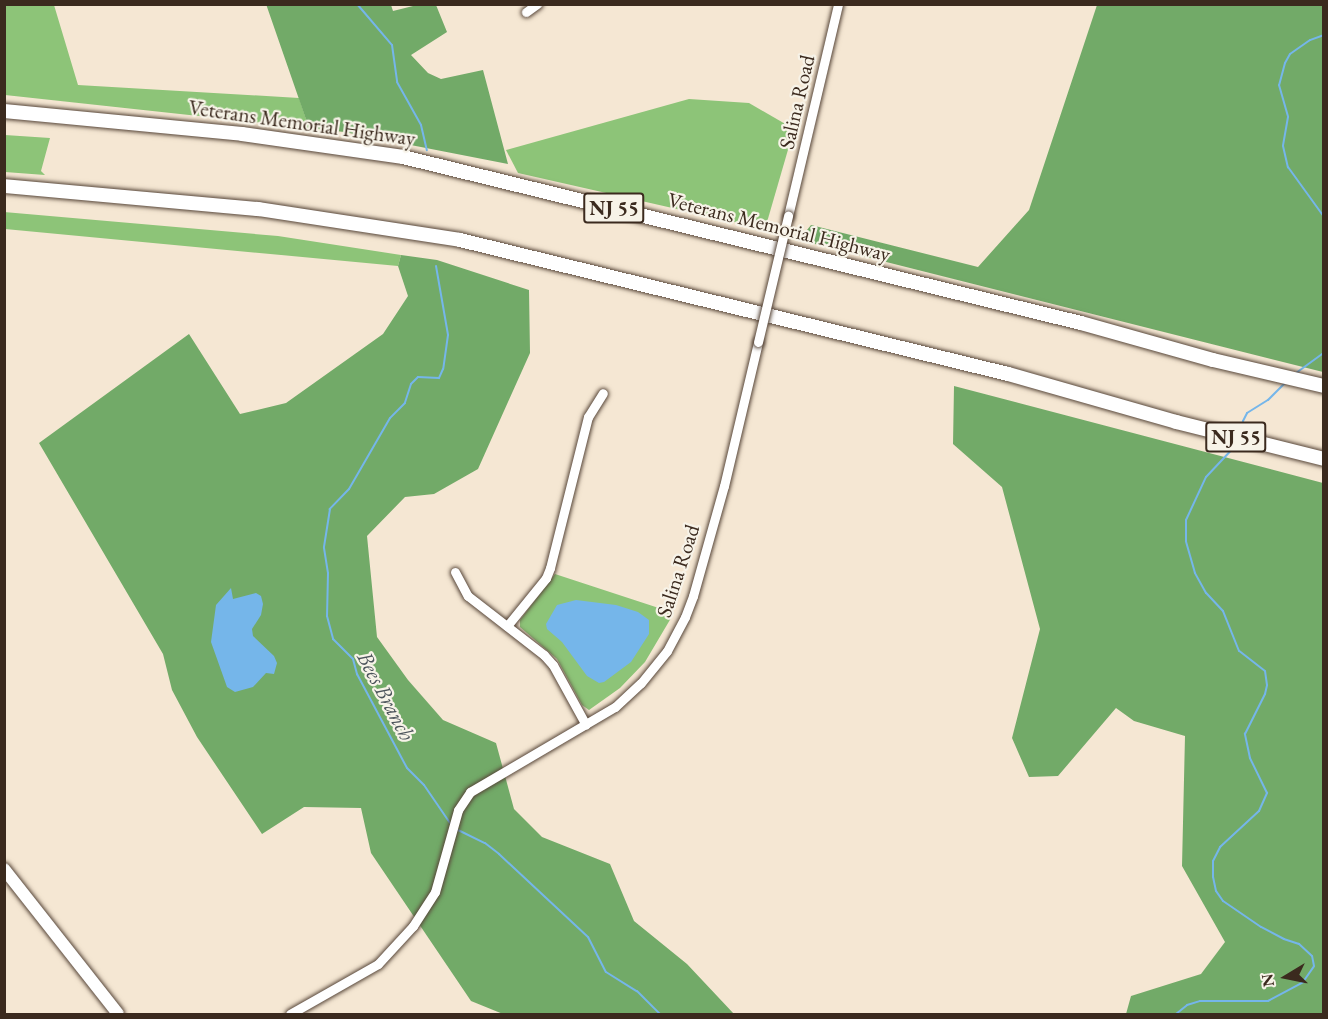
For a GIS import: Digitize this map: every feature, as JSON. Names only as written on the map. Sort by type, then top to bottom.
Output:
[{"type":"highway","name":"Veterans Memorial Highway","points":[[4,111],[242,134],[404,158],[1081,323],[1213,360],[1323,386]]},
{"type":"highway","name":"NJ 55","points":[[4,186],[37,187],[258,208],[460,240],[1008,374],[1176,422],[1323,459]]},
{"type":"main road","points":[[4,869],[118,1014]]},
{"type":"street","points":[[526,12],[537,4]]},
{"type":"street","name":"Salina Road","points":[[290,1014],[378,964],[413,926],[435,892],[461,804],[476,787],[586,725],[615,706],[641,683],[667,651],[685,617],[724,486],[838,4]]},
{"type":"street","points":[[507,626],[546,578],[588,417],[603,393]]},
{"type":"street","points":[[455,572],[468,596],[553,664],[586,725]]},
{"type":"green space","points":[[266,4],[391,5],[393,11],[417,5],[436,5],[447,32],[411,55],[428,73],[441,79],[483,70],[508,164],[344,132],[309,128]]},
{"type":"green space","points":[[5,5],[54,5],[78,85],[299,98],[309,128],[5,95]]},
{"type":"green space","points":[[1097,5],[1323,5],[1323,372],[799,240],[811,225],[978,267],[1029,210]]},
{"type":"green space","points":[[689,99],[749,103],[794,129],[765,229],[518,173],[506,150]]},
{"type":"green space","points":[[5,135],[50,138],[41,171],[45,175],[5,172]]},
{"type":"green space","points":[[4,212],[278,236],[401,255],[398,266],[5,229]]},
{"type":"green space","points":[[401,255],[437,260],[529,290],[530,353],[478,469],[434,494],[405,497],[367,536],[377,637],[408,680],[443,720],[496,743],[514,809],[542,837],[610,864],[634,921],[687,964],[734,1014],[503,1014],[471,1001],[371,853],[361,808],[304,807],[262,834],[197,737],[172,690],[163,654],[39,443],[189,334],[240,414],[286,403],[383,334],[408,296],[398,266]]},
{"type":"green space","points":[[954,386],[1323,483],[1323,1014],[1126,1014],[1131,996],[1201,974],[1225,942],[1182,866],[1185,736],[1134,721],[1116,708],[1058,776],[1029,777],[1012,738],[1040,629],[1002,487],[953,444]]},
{"type":"green space","points":[[555,574],[674,613],[645,662],[620,688],[589,710],[582,705],[557,659],[520,627],[520,620]]},
{"type":"water","points":[[231,588],[233,599],[256,593],[261,596],[263,604],[261,615],[252,629],[253,636],[274,656],[277,663],[274,674],[266,673],[253,687],[235,692],[227,687],[211,642],[216,605]]},
{"type":"water","points":[[576,600],[616,605],[638,612],[649,620],[649,634],[631,662],[604,682],[599,683],[587,676],[562,642],[547,629],[546,624],[557,605]]},
{"type":"waterway","name":"Bees Branch","points":[[357,4],[392,45],[397,82],[421,125],[427,150]]},
{"type":"waterway","points":[[1324,35],[1310,40],[1290,54],[1279,85],[1288,117],[1283,146],[1288,167],[1324,217]]},
{"type":"waterway","name":"Bees Branch","points":[[436,266],[448,335],[443,369],[439,378],[418,377],[411,384],[405,403],[390,418],[349,489],[330,509],[324,548],[328,573],[327,616],[333,639],[353,659],[357,674],[407,768],[424,785],[450,823]]},
{"type":"waterway","points":[[1296,373],[1324,353]]},
{"type":"waterway","points":[[1242,432],[1243,421],[1247,413],[1268,400],[1285,383]]},
{"type":"waterway","points":[[1176,1014],[1187,1005],[1200,1001],[1268,1001],[1303,982],[1314,966],[1312,956],[1299,944],[1261,927],[1223,901],[1216,891],[1213,877],[1213,861],[1220,847],[1259,811],[1267,793],[1250,758],[1245,734],[1265,694],[1267,685],[1265,671],[1239,651],[1223,611],[1206,593],[1195,573],[1186,541],[1186,520],[1206,477],[1238,443]]},
{"type":"waterway","name":"Bees Branch","points":[[456,829],[485,843],[499,854],[588,937],[606,972],[637,991],[660,1014]]}]
